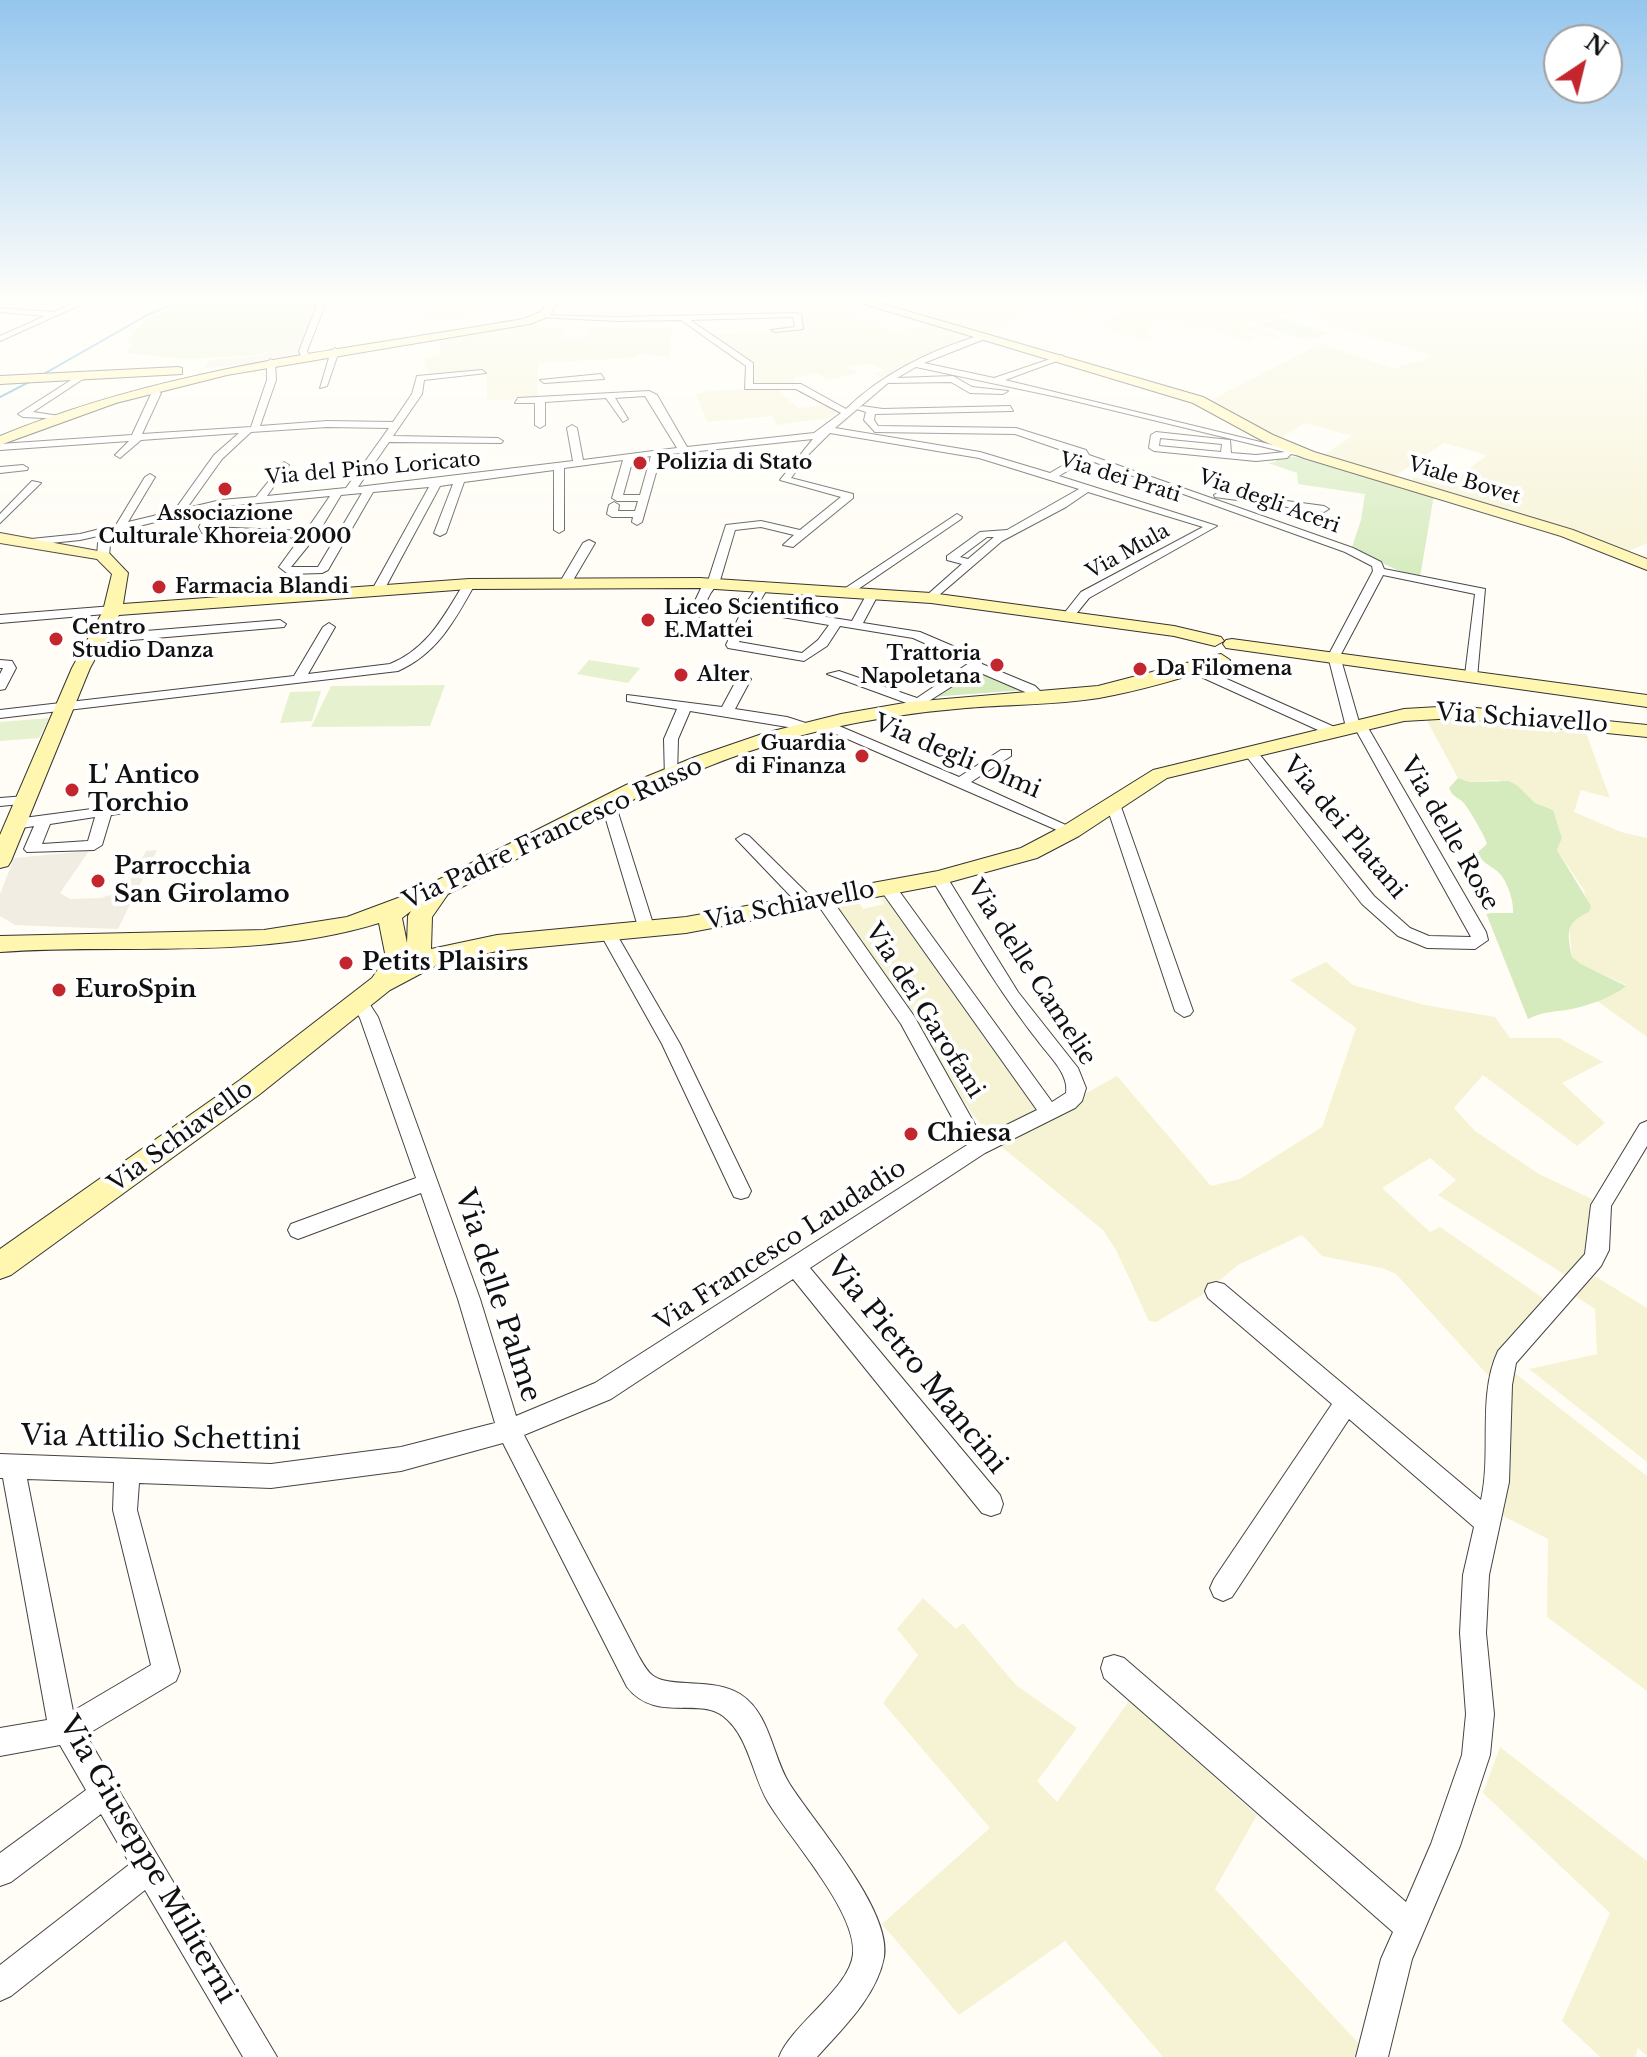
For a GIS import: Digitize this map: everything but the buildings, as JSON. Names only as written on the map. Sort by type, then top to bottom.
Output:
[{"type":"street","points":[[52,396],[23,414],[61,417]]},
{"type":"street","points":[[2,440],[61,417],[131,396]]},
{"type":"street","points":[[120,455],[137,438],[155,396]]},
{"type":"street","points":[[127,513],[180,510],[218,457],[252,428],[266,396]]},
{"type":"street","points":[[369,490],[322,570],[288,571],[285,567],[303,538],[311,535],[387,439],[416,396]]},
{"type":"street","points":[[518,401],[607,396],[623,419]]},
{"type":"street","points":[[653,396],[683,449]]},
{"type":"street","points":[[821,396],[848,408],[871,411],[941,396]]},
{"type":"street","points":[[789,545],[849,496],[785,480],[804,453],[848,408],[864,396]]},
{"type":"street","points":[[951,396],[1010,409]]},
{"type":"street","points":[[1061,396],[1240,439],[1270,442],[1275,452],[1267,458]]},
{"type":"street","name":"Viale Bovet","points":[[1187,396],[1270,442],[1567,533],[1647,565]]},
{"type":"street","points":[[540,400],[540,425]]},
{"type":"street","name":"Via degli Aceri","points":[[871,411],[871,426],[883,431],[1016,431],[1349,550],[1377,564],[1379,571]]},
{"type":"street","points":[[339,437],[347,424]]},
{"type":"street","points":[[2,440],[137,438],[252,428],[397,425]]},
{"type":"street","points":[[572,428],[579,464]]},
{"type":"street","name":"Via del Pino Loricato","points":[[31,542],[111,531],[180,510],[260,498],[436,483],[657,452],[803,438],[828,430]]},
{"type":"street","name":"Via dei Prati","points":[[828,430],[980,455],[1212,526]]},
{"type":"street","points":[[1226,455],[1227,442],[1156,435],[1154,448],[1226,455],[1267,458],[1309,455]]},
{"type":"street","points":[[1052,476],[1084,455],[1075,436]]},
{"type":"street","points":[[387,439],[498,441]]},
{"type":"street","points":[[614,505],[612,514],[638,518],[657,452]]},
{"type":"street","points":[[629,457],[617,498],[644,498]]},
{"type":"street","points":[[260,498],[284,465]]},
{"type":"street","points":[[559,467],[559,530]]},
{"type":"street","points":[[0,470],[23,468]]},
{"type":"street","points":[[625,470],[653,470]]},
{"type":"street","points":[[103,556],[104,543],[111,531],[127,513],[150,477]]},
{"type":"street","points":[[440,533],[460,480]]},
{"type":"street","points":[[0,520],[36,483]]},
{"type":"street","points":[[378,590],[436,483]]},
{"type":"street","points":[[931,598],[1008,533],[1062,505],[1088,487]]},
{"type":"street","points":[[1193,494],[1324,509]]},
{"type":"street","points":[[212,505],[213,510],[204,527],[206,531],[311,535]]},
{"type":"street","points":[[847,591],[957,517]]},
{"type":"street","points":[[691,622],[711,584],[730,527],[761,524],[803,534]]},
{"type":"street","name":"Via Mula","points":[[1068,616],[1085,595],[1212,526]]},
{"type":"street","name":"Via del Pino Loricato","points":[[73,549],[111,531]]},
{"type":"street","points":[[970,563],[951,558],[984,534],[1008,533]]},
{"type":"street","points":[[0,538],[103,556],[120,573],[121,588],[113,610],[82,667],[0,861]]},
{"type":"street","points":[[566,582],[589,543]]},
{"type":"street","points":[[1349,728],[1334,656],[1379,571],[1481,592],[1472,675]]},
{"type":"street","points":[[0,714],[393,668],[427,650],[469,584]]},
{"type":"street","points":[[0,619],[469,584],[711,584],[873,593],[1174,631],[1190,638],[1210,655],[1349,728]]},
{"type":"street","points":[[763,586],[732,645],[804,657],[823,643],[836,623]]},
{"type":"street","points":[[856,625],[873,593]]},
{"type":"street","points":[[212,630],[219,602]]},
{"type":"street","points":[[749,608],[916,635],[976,661],[975,666]]},
{"type":"street","points":[[97,639],[280,624]]},
{"type":"street","points":[[299,679],[329,627]]},
{"type":"street","name":"Via Padre Francesco Russo","points":[[403,916],[438,891],[538,837],[670,776],[765,739],[918,705],[1118,689],[1210,655],[1298,652],[1647,701]]},
{"type":"street","points":[[0,664],[7,664],[10,668],[0,686]]},
{"type":"street","points":[[975,666],[1030,689],[1039,697]]},
{"type":"street","points":[[834,674],[918,705],[975,666]]},
{"type":"street","points":[[727,711],[744,679]]},
{"type":"street","name":"Via degli Olmi","points":[[632,698],[816,726],[1071,831]]},
{"type":"street","points":[[670,776],[671,739],[685,706]]},
{"type":"street","name":"Via Schiavello","points":[[0,1266],[250,1087],[412,959],[497,943],[647,930],[939,878],[1029,853],[1071,831],[1160,774],[1404,715],[1456,712],[1647,731]]},
{"type":"street","name":"Via delle Rose","points":[[1349,728],[1480,940],[1475,943],[1450,942]]},
{"type":"street","name":"Via dei Platani","points":[[1250,752],[1368,900],[1404,932],[1427,942],[1450,942]]},
{"type":"street","points":[[960,783],[1006,753]]},
{"type":"street","points":[[0,802],[26,800]]},
{"type":"street","points":[[608,803],[647,930]]},
{"type":"street","points":[[1113,804],[1138,867],[1184,1011]]},
{"type":"street","points":[[16,824],[152,805]]},
{"type":"street","points":[[44,820],[32,849],[94,845],[104,812]]},
{"type":"street","name":"Via dei Garofani","points":[[744,839],[816,902],[908,1021],[978,1148]]},
{"type":"street","name":"Via delle Camelie","points":[[939,878],[1012,996],[1069,1068],[1077,1088],[1075,1096]]},
{"type":"street","points":[[888,888],[1049,1113]]},
{"type":"street","points":[[0,944],[65,938],[272,937],[351,923],[377,925],[403,916]]},
{"type":"street","points":[[403,916],[412,959]]},
{"type":"street","points":[[403,916],[412,959]]},
{"type":"street","points":[[0,929],[65,938]]},
{"type":"street","points":[[609,935],[671,1044],[741,1191]]},
{"type":"street","name":"Via delle Palme","points":[[370,993],[369,1017],[469,1299],[509,1430],[628,1665],[654,1692],[707,1696],[729,1703],[742,1714],[776,1788],[850,1898],[866,1936],[869,1952],[865,1971],[805,2053]]},
{"type":"street","name":"Via Francesco Laudadio","points":[[509,1430],[603,1391],[978,1148],[1049,1113],[1075,1096]]},
{"type":"street","points":[[1372,2057],[1397,1959],[1445,1846],[1476,1755],[1480,1714],[1473,1633],[1476,1575],[1497,1482],[1500,1385],[1506,1358],[1593,1260],[1598,1250],[1601,1205],[1647,1129]]},
{"type":"street","name":"Via delle Palme","points":[[298,1230],[427,1182]]},
{"type":"street","name":"Via Pietro Mancini","points":[[795,1266],[991,1504]]},
{"type":"street","points":[[1216,1291],[1488,1522]]},
{"type":"street","points":[[1223,1588],[1347,1402]]},
{"type":"street","name":"Via Attilio Schettini","points":[[7,1468],[271,1476],[401,1459],[509,1430]]},
{"type":"street","name":"Via Giuseppe Militerni","points":[[7,1468],[61,1720],[261,2057]]},
{"type":"street","points":[[0,1742],[67,1730],[166,1671],[125,1510],[127,1473]]},
{"type":"street","points":[[1114,1668],[1411,1927]]},
{"type":"street","points":[[0,1871],[103,1795]]},
{"type":"street","points":[[0,1985],[148,1868]]},
{"type":"shaded area","points":[[487,396],[537,396],[537,399],[487,400]]},
{"type":"shaded area","points":[[696,396],[785,396],[798,408],[826,405],[838,412],[828,418],[778,425],[772,416],[707,422]]},
{"type":"shaded area","points":[[1219,396],[1647,396],[1647,543],[1627,552],[1578,533],[1411,481],[1414,477],[1447,486],[1487,455],[1444,443],[1395,476],[1324,455],[1352,436],[1305,423],[1279,439],[1209,401]]},
{"type":"shaded area","points":[[1441,716],[1583,725],[1610,798],[1581,790],[1574,812],[1621,832],[1647,838],[1647,1037],[1597,1001],[1626,985],[1572,957],[1569,926],[1573,919],[1589,912],[1584,890],[1557,850],[1562,838],[1553,811],[1498,780],[1468,782],[1458,778],[1426,719]]},
{"type":"shaded area","points":[[157,850],[118,929],[15,925],[0,916],[0,894],[14,858],[89,851],[60,893],[70,899],[101,898],[125,890],[146,851]]},
{"type":"shaded area","points":[[886,891],[1042,1113],[990,1136],[971,1112],[834,903],[856,899],[863,909],[884,904],[878,894]]},
{"type":"shaded area","points":[[1326,962],[1353,985],[1425,1005],[1495,1017],[1510,1038],[1559,1038],[1603,1062],[1562,1083],[1605,1123],[1577,1146],[1483,1075],[1454,1108],[1475,1131],[1539,1174],[1592,1199],[1590,1246],[1567,1276],[1438,1195],[1456,1180],[1430,1158],[1382,1188],[1430,1232],[1440,1227],[1546,1300],[1504,1342],[1494,1382],[1396,1274],[1382,1268],[1322,1256],[1302,1235],[1238,1265],[1202,1295],[1156,1322],[1149,1321],[1116,1250],[1103,1230],[997,1143],[1117,1076],[1211,1186],[1240,1179],[1322,1127],[1356,1028],[1290,980]]},
{"type":"shaded area","points":[[1593,1275],[1647,1308],[1647,1462],[1529,1369],[1597,1354],[1595,1309],[1575,1296]]},
{"type":"shaded area","points":[[1512,1371],[1647,1476],[1647,1691],[1547,1617],[1548,1539],[1501,1515]]},
{"type":"shaded area","points":[[923,1598],[956,1629],[963,1623],[1016,1685],[1077,1728],[1037,1781],[1057,1802],[1129,1701],[1257,1815],[1215,1889],[1361,2046],[1358,2057],[1163,2057],[1065,1941],[959,2015],[882,1924],[990,1828],[883,1703],[918,1655],[897,1629]]},
{"type":"shaded area","points":[[1500,1747],[1647,1861],[1647,2056],[1638,2048],[1635,2057],[1600,2057],[1562,2021],[1610,1913],[1483,1793]]},
{"type":"green space","points":[[1303,456],[1434,495],[1420,577],[1392,568],[1352,547],[1365,494],[1298,484],[1297,473],[1268,463],[1276,462],[1276,458]]},
{"type":"green space","points":[[589,660],[640,668],[628,683],[577,674]]},
{"type":"green space","points":[[977,671],[1024,690],[932,697]]},
{"type":"green space","points":[[445,685],[430,726],[311,727],[331,686]]},
{"type":"green space","points":[[321,691],[312,721],[280,723],[290,692]]},
{"type":"green space","points":[[49,718],[39,738],[0,741],[0,722]]},
{"type":"green space","points":[[1458,778],[1469,782],[1509,781],[1535,803],[1553,810],[1562,838],[1557,850],[1591,906],[1589,912],[1576,920],[1570,929],[1572,957],[1626,986],[1594,1003],[1528,1019],[1486,913],[1513,913],[1511,897],[1501,875],[1477,853],[1487,844],[1469,810],[1449,788]]},
{"type":"place","name":"Polizia di Stato","points":[[640,463]]},
{"type":"place","name":"Associazione Culturale Khoreia 2000","points":[[225,489]]},
{"type":"place","name":"Farmacia Blandi","points":[[159,587]]},
{"type":"place","name":"Liceo Scientifico E.Mattei","points":[[648,620]]},
{"type":"place","name":"Centro Studio Danza","points":[[56,639]]},
{"type":"place","name":"Trattoria Napoletana","points":[[997,665]]},
{"type":"place","name":"Da Filomena","points":[[1140,669]]},
{"type":"place","name":"Alter","points":[[681,675]]},
{"type":"place","name":"Guardia di Finanza","points":[[862,756]]},
{"type":"place","name":"L' Antico Torchio","points":[[72,790]]},
{"type":"place","name":"Parrocchia San Girolamo","points":[[98,881]]},
{"type":"place","name":"Petits Plaisirs","points":[[346,963]]},
{"type":"place","name":"EuroSpin","points":[[59,990]]},
{"type":"place","name":"Chiesa","points":[[911,1134]]}]
